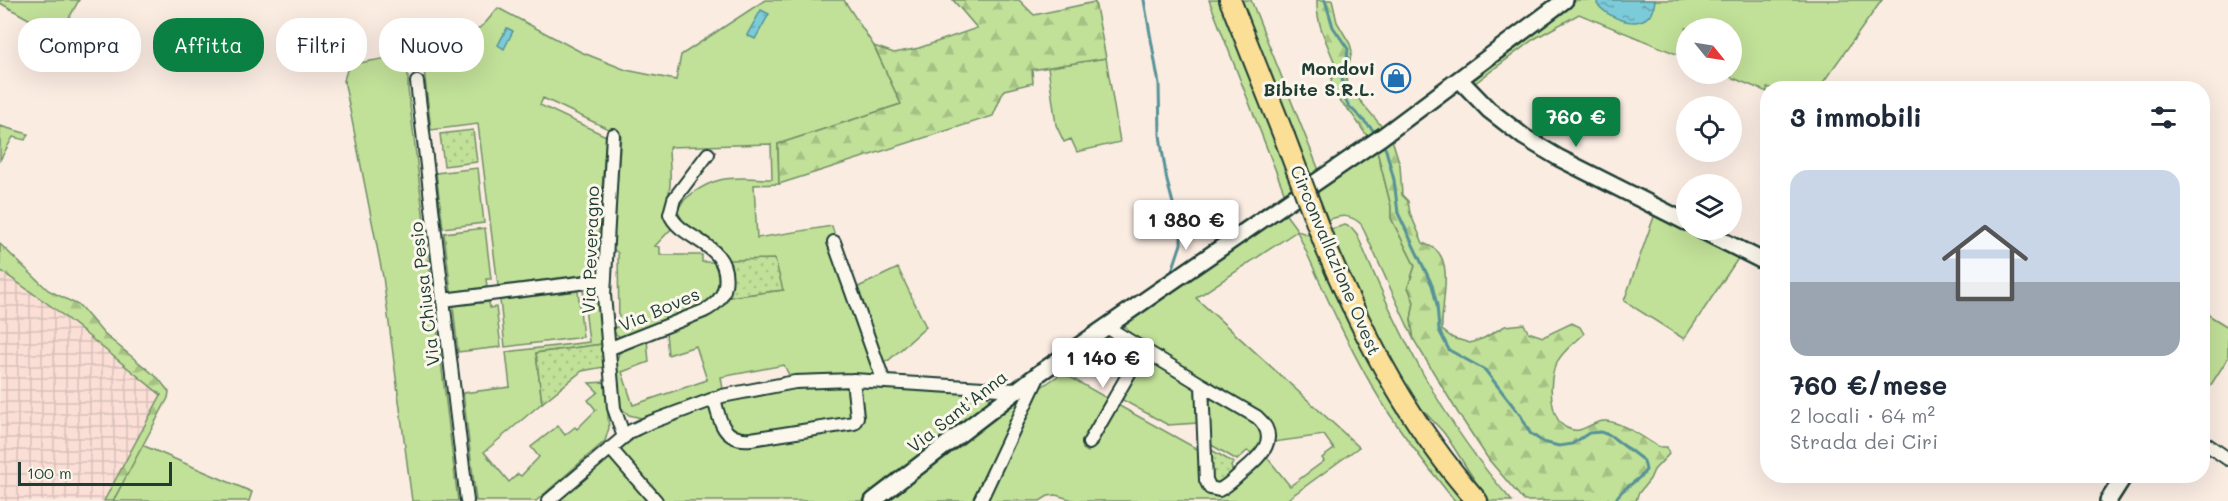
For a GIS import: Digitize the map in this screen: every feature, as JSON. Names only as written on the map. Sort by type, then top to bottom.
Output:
[{"type":"highway","name":"Circonvallazione Ovest","points":[[1230,0],[1327,250],[1352,308],[1397,394],[1434,447],[1477,501]]},
{"type":"street","name":"Via Sant'Anna","points":[[873,501],[1016,390],[1380,139],[1565,0]]},
{"type":"street","points":[[1460,80],[1489,110],[1524,137],[1559,158],[1676,217]]},
{"type":"street","name":"Via Chiusa Pesio","points":[[417,82],[467,501]]},
{"type":"street","name":"Via Peveragno","points":[[613,135],[604,280],[614,408],[624,436]]},
{"type":"street","name":"Via Boves","points":[[608,349],[704,311],[721,297],[725,279],[718,258],[711,248],[675,222],[670,211],[678,194],[708,154]]},
{"type":"street","points":[[1721,240],[1760,260]]},
{"type":"street","points":[[834,242],[884,382]]},
{"type":"street","points":[[442,300],[604,280]]},
{"type":"street","points":[[1105,327],[1257,417],[1264,424],[1267,436],[1266,448],[1262,454],[1219,490],[1210,488],[1206,480],[1202,385]]},
{"type":"street","points":[[1089,443],[1143,349]]},
{"type":"street","points":[[980,501],[1041,372]]},
{"type":"street","points":[[714,398],[722,427],[738,438],[751,438],[854,423],[857,417],[853,380]]},
{"type":"street","points":[[548,501],[624,436],[646,424],[714,398],[795,382],[853,380],[1016,390]]},
{"type":"street","points":[[2210,447],[2228,459]]},
{"type":"street","points":[[610,448],[656,501]]},
{"type":"street","points":[[2108,501],[2120,483]]},
{"type":"shaded area","points":[[0,270],[55,309],[161,395],[104,501],[0,501]]},
{"type":"green space","points":[[0,0],[79,0],[69,18],[27,18],[0,3]]},
{"type":"green space","points":[[765,0],[844,0],[874,46],[901,104],[778,144],[779,184],[754,185],[757,238],[832,226],[878,376],[828,374],[790,377],[784,365],[721,377],[723,389],[641,418],[629,415],[620,407],[616,363],[619,353],[647,340],[649,362],[622,372],[633,405],[707,380],[696,346],[668,355],[666,333],[711,315],[728,297],[783,290],[727,260],[719,247],[683,221],[678,212],[688,197],[701,188],[720,180],[772,179],[771,144],[669,147],[670,187],[664,214],[667,223],[672,228],[655,246],[660,247],[660,255],[702,255],[702,262],[713,262],[718,274],[718,286],[713,296],[704,305],[620,337],[612,329],[619,326],[618,253],[612,248],[621,135],[543,98],[540,105],[606,136],[596,273],[498,286],[478,124],[431,130],[424,72],[484,72],[484,24],[498,8],[581,52],[626,70],[676,80],[681,55]]},
{"type":"green space","points":[[953,0],[1019,0],[1034,15],[1095,2],[1106,58],[1032,70],[1033,83],[1004,90],[993,116],[779,184],[778,144],[901,104],[874,46],[894,53],[919,48],[977,28]]},
{"type":"green space","points":[[1209,0],[1220,0],[1295,191],[1286,197]]},
{"type":"green space","points":[[1241,0],[1251,0],[1320,173],[1311,179]]},
{"type":"green space","points":[[1317,0],[1332,0],[1337,22],[1352,51],[1346,77],[1347,85],[1384,129],[1370,139],[1332,92],[1331,84],[1335,64],[1320,24]]},
{"type":"green space","points":[[1577,0],[1882,0],[1824,81],[1760,81],[1760,89],[1742,82],[1742,18],[1676,18],[1676,54],[1579,14],[1534,39],[1471,86],[1469,80]]},
{"type":"green space","points":[[1106,58],[1120,142],[1077,152],[1071,139],[1064,142],[1056,125],[1048,67]]},
{"type":"green space","points":[[379,59],[379,72],[408,72],[408,89],[458,501],[412,501],[383,277],[344,80],[346,72],[367,72],[367,62]]},
{"type":"green space","points":[[0,126],[28,134],[25,140],[13,137],[0,160]]},
{"type":"green space","points":[[473,130],[477,162],[444,166],[440,134]]},
{"type":"green space","points":[[1391,136],[1400,165],[1402,195],[1408,201],[1410,213],[1423,243],[1436,250],[1444,266],[1442,330],[1453,338],[1470,343],[1505,326],[1524,324],[1528,332],[1543,337],[1572,323],[1580,327],[1584,334],[1563,354],[1554,369],[1551,393],[1554,410],[1561,424],[1572,430],[1582,429],[1601,421],[1612,422],[1659,447],[1667,447],[1669,454],[1654,470],[1636,501],[1524,501],[1489,460],[1414,340],[1411,320],[1414,302],[1408,287],[1415,266],[1391,218],[1391,206],[1376,147]]},
{"type":"green space","points":[[1376,147],[1391,206],[1391,218],[1415,266],[1408,287],[1414,302],[1411,320],[1414,340],[1361,224],[1345,216],[1328,220],[1316,189]]},
{"type":"green space","points":[[478,168],[484,223],[443,228],[436,173]]},
{"type":"green space","points":[[1656,211],[1676,222],[1676,240],[1712,240],[1741,254],[1684,339],[1624,301]]},
{"type":"green space","points":[[1284,212],[1298,231],[1311,236],[1358,341],[1396,408],[1440,471],[1465,501],[1455,501],[1416,452],[1381,401],[1347,339],[1297,231],[1196,298],[1359,447],[1285,501],[1076,501],[1056,495],[1048,496],[1040,501],[987,501],[1040,388],[1113,339],[1133,351],[1124,366],[1110,347],[1068,376],[1110,400],[1083,449],[1088,452],[1116,404],[1199,450],[1205,489],[1266,456],[1290,486],[1324,461],[1322,458],[1334,449],[1324,435],[1274,442],[1270,425],[1259,412],[1130,334],[1122,321]]},
{"type":"green space","points":[[1345,225],[1357,234],[1388,306],[1423,374],[1464,440],[1512,501],[1490,501],[1477,485],[1444,433],[1419,406],[1390,361],[1349,274],[1331,229]]},
{"type":"green space","points":[[485,228],[491,279],[486,279],[487,287],[451,292],[444,233]]},
{"type":"green space","points":[[0,244],[48,290],[80,306],[104,334],[158,378],[169,392],[168,398],[113,501],[104,501],[161,395],[55,309],[0,270]]},
{"type":"green space","points":[[775,259],[783,290],[728,297],[731,283],[727,260]]},
{"type":"green space","points":[[898,268],[926,327],[889,360],[881,362],[854,289]]},
{"type":"green space","points":[[597,288],[602,344],[536,353],[542,403],[484,452],[509,482],[518,474],[521,476],[539,457],[531,447],[558,426],[565,435],[575,427],[577,429],[596,410],[588,400],[598,392],[589,383],[605,382],[609,428],[605,441],[536,501],[476,501],[463,393],[510,387],[506,352],[589,342],[583,290]]},
{"type":"green space","points":[[578,291],[583,337],[505,347],[500,300]]},
{"type":"green space","points":[[489,302],[490,308],[496,307],[501,347],[458,352],[453,306]]},
{"type":"green space","points":[[2210,316],[2228,327],[2228,358],[2210,386]]},
{"type":"green space","points":[[602,344],[604,367],[582,371],[542,403],[536,353]]},
{"type":"green space","points":[[1143,356],[1195,389],[1198,423],[1168,425],[1119,398]]},
{"type":"green space","points":[[851,385],[853,419],[742,436],[726,426],[718,403],[790,389]]},
{"type":"green space","points":[[856,385],[987,395],[992,400],[863,501],[662,501],[618,450],[647,430],[712,404],[736,440],[856,427]]},
{"type":"green space","points":[[1212,397],[1259,426],[1262,440],[1255,454],[1247,451],[1237,460],[1208,443],[1208,404]]},
{"type":"green space","points":[[1018,399],[1019,403],[972,501],[883,501]]},
{"type":"green space","points":[[142,445],[252,492],[249,501],[113,501]]},
{"type":"green space","points":[[1208,448],[1234,463],[1231,466],[1233,473],[1220,484],[1214,484],[1210,479]]},
{"type":"green space","points":[[611,456],[650,501],[559,501]]},
{"type":"water","points":[[1598,0],[1655,0],[1647,18],[1631,22],[1604,11],[1597,4]]},
{"type":"water","points":[[761,10],[769,14],[755,39],[747,35]]},
{"type":"water","points":[[507,28],[513,31],[504,49],[498,45]]},
{"type":"waterway","points":[[1144,0],[1159,84],[1160,135],[1163,156],[1181,233],[1181,244],[1171,274]]},
{"type":"waterway","points":[[1325,0],[1333,27],[1348,49],[1342,74],[1343,95],[1348,105],[1377,134]]},
{"type":"waterway","points":[[1382,143],[1394,180],[1398,213],[1432,285],[1437,305],[1439,330],[1449,350],[1485,370],[1521,416],[1530,433],[1543,442],[1559,446],[1572,444],[1589,433],[1601,432],[1611,436],[1644,461],[1646,470],[1621,492],[1615,501]]},
{"type":"place","name":"Mondovi Bibite S.R.L.","points":[[1396,78]]}]
